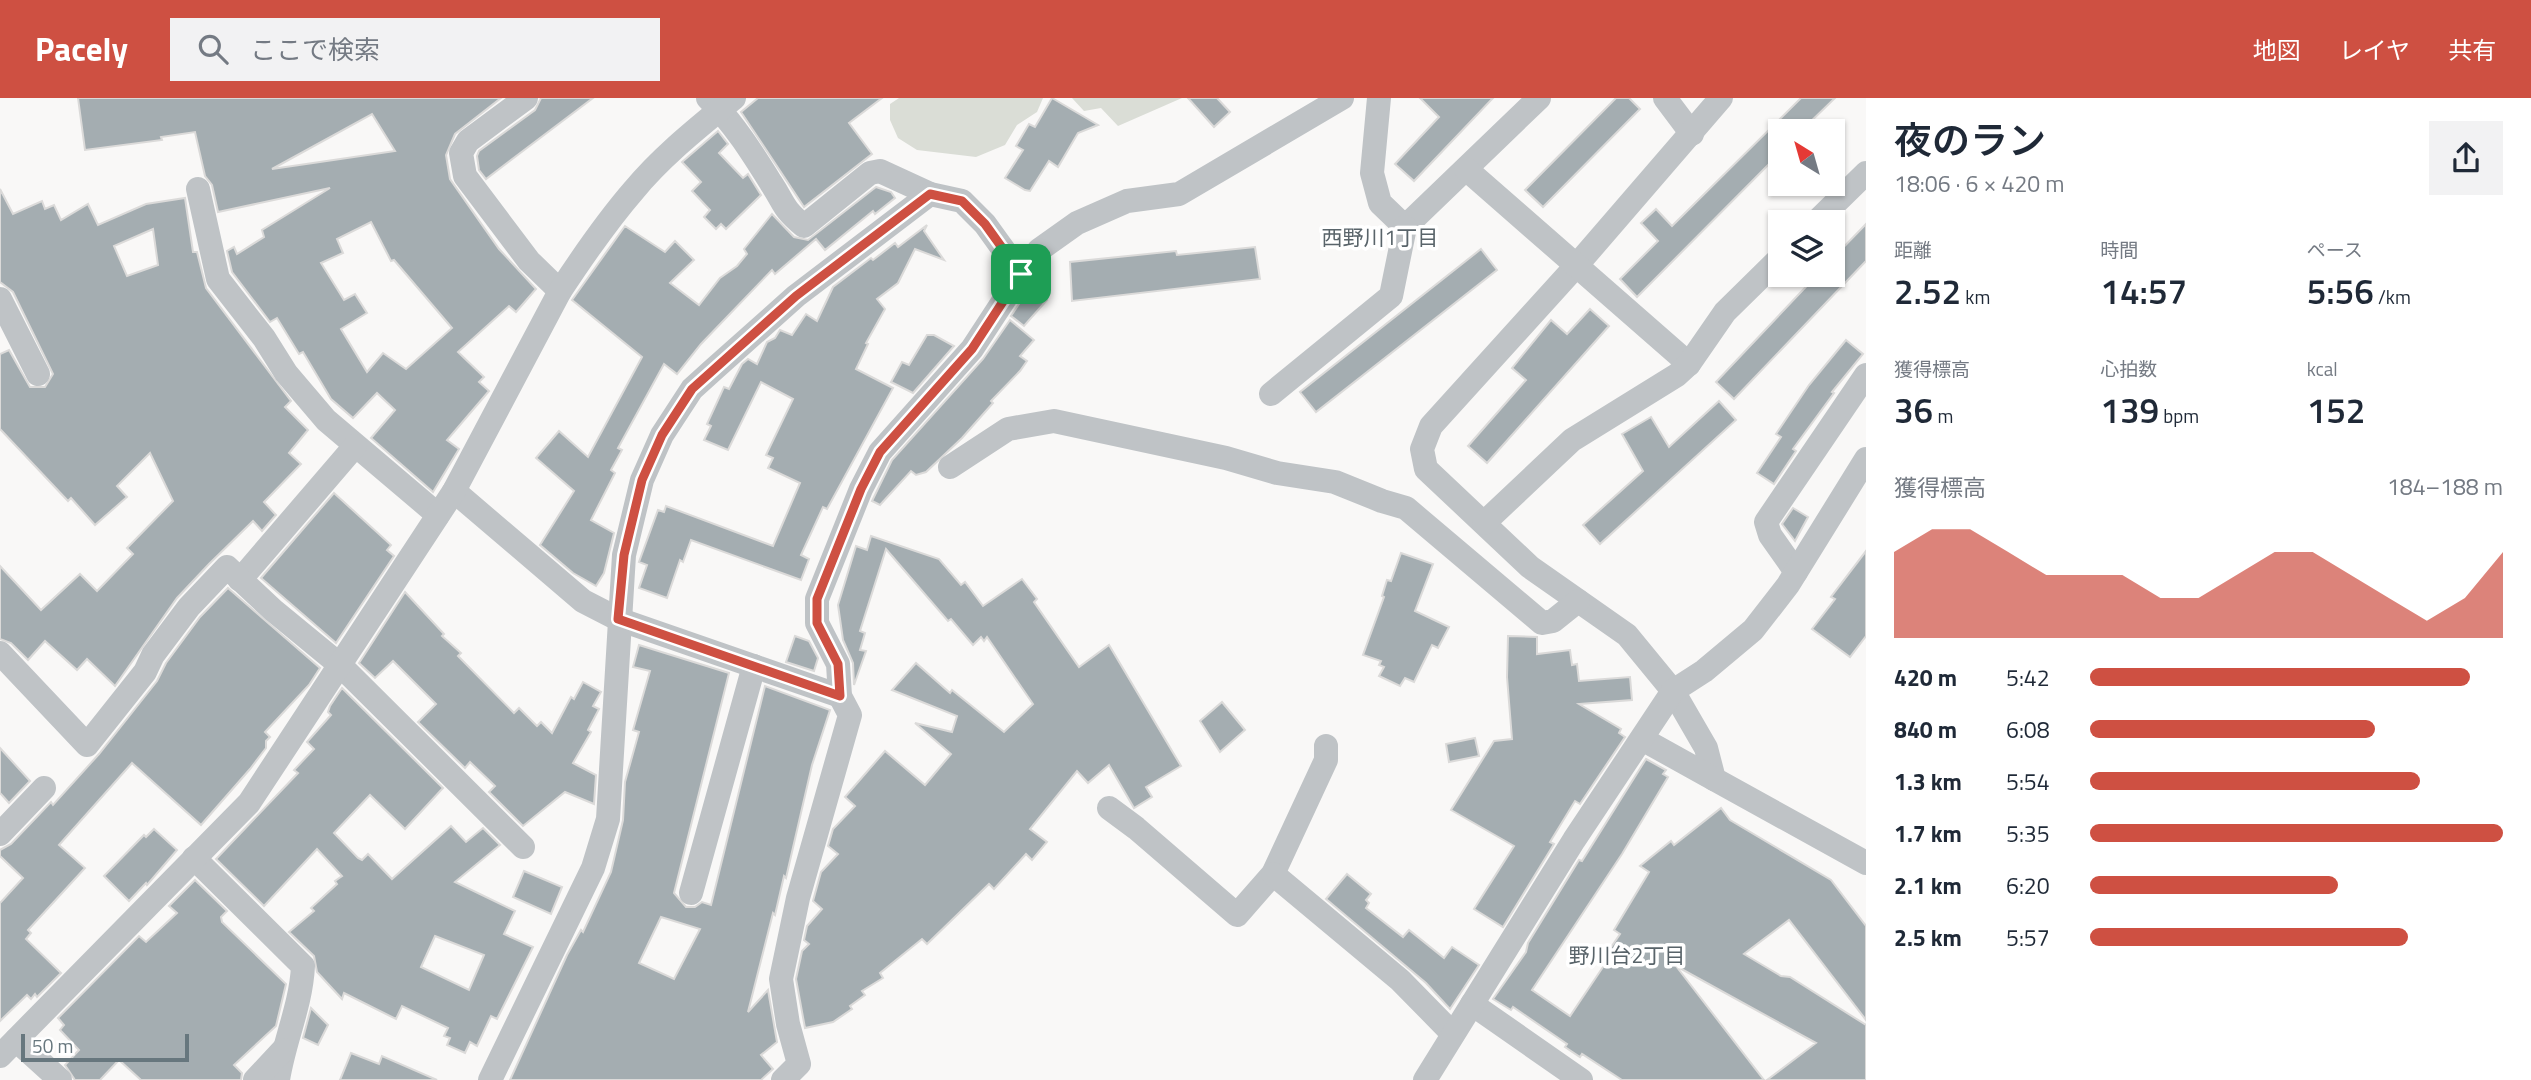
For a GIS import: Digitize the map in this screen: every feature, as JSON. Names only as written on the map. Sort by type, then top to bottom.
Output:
[{"type":"street","points":[[526,98],[468,141],[461,153],[466,177],[528,261],[560,291]]},
{"type":"street","points":[[783,1080],[799,1064],[780,979],[798,898],[850,715],[840,696],[838,664],[817,623],[817,599],[861,489],[880,452],[972,349],[1040,250],[1077,223],[1127,201],[1179,194],[1342,98]]},
{"type":"street","points":[[1379,98],[1372,173],[1380,203],[1405,227]]},
{"type":"street","points":[[1271,394],[1391,296],[1405,227],[1539,98]]},
{"type":"street","points":[[1665,98],[1692,134]]},
{"type":"street","points":[[1714,779],[1706,748],[1673,691],[1627,635],[1530,566],[1426,468],[1422,449],[1431,426],[1576,266],[1721,98]]},
{"type":"street","points":[[60,1080],[8,1048],[249,803],[454,491],[560,291],[634,189],[720,102],[786,211],[804,226],[870,173],[880,171],[930,194],[962,201],[985,224],[1021,274]]},
{"type":"street","points":[[1466,169],[1689,364]]},
{"type":"street","points":[[1828,210],[1866,173]]},
{"type":"street","points":[[198,189],[218,279],[264,338],[286,373],[326,420],[438,515]]},
{"type":"street","points":[[490,1080],[593,868],[608,819],[618,619],[624,555],[642,480],[662,435],[692,389],[796,296],[930,194]]},
{"type":"street","points":[[1484,523],[1573,440],[1689,364],[1725,312],[1768,270]]},
{"type":"street","points":[[0,299],[38,374]]},
{"type":"street","points":[[1796,572],[1770,535],[1766,522],[1866,375]]},
{"type":"street","points":[[950,467],[1008,429],[1054,421],[1226,458],[1277,473],[1335,482],[1382,502],[1406,508],[1542,623],[1563,615],[1578,601]]},
{"type":"street","points":[[240,580],[355,446]]},
{"type":"street","points":[[1425,1080],[1574,840],[1673,691],[1704,671],[1753,630],[1796,572],[1866,459]]},
{"type":"street","points":[[454,491],[583,601],[618,619],[840,696]]},
{"type":"street","points":[[0,653],[87,745],[145,672],[153,655],[189,607],[228,567],[340,665],[523,846]]},
{"type":"street","points":[[691,893],[754,666]]},
{"type":"street","points":[[1642,739],[1866,863]]},
{"type":"street","points":[[1109,808],[1237,915],[1273,874],[1326,760],[1326,746]]},
{"type":"street","points":[[0,834],[44,788]]},
{"type":"street","points":[[194,858],[303,966],[302,992],[282,1050],[278,1080]]},
{"type":"street","points":[[1273,874],[1400,980],[1453,1034]]},
{"type":"street","points":[[1472,1004],[1554,1072],[1581,1080]]},
{"type":"street","points":[[255,1080],[282,1050]]},
{"type":"shaded area","points":[[899,98],[1043,98],[1037,112],[1017,125],[1005,145],[976,157],[917,150],[898,138],[890,120],[890,104]]},
{"type":"shaded area","points":[[1072,98],[1182,98],[1118,126],[1101,108],[1084,111]]},
{"type":"building","points":[[78,98],[501,98],[455,134],[446,155],[450,179],[499,249],[536,289],[516,312],[509,306],[458,352],[484,377],[479,382],[489,391],[447,440],[459,449],[433,492],[371,438],[395,410],[377,393],[353,418],[331,399],[303,352],[299,354],[277,318],[270,322],[232,272],[227,251],[234,247],[237,254],[264,237],[262,230],[330,188],[218,212],[212,185],[205,176],[195,132],[161,137],[162,140],[85,150]],"holes":[[[372,114],[395,151],[272,169]],[[371,222],[391,261],[394,260],[452,328],[406,369],[383,353],[367,372],[341,329],[367,313],[355,294],[344,300],[321,263],[343,253],[337,239]]]},
{"type":"building","points":[[541,98],[593,98],[486,179],[479,170],[479,151],[535,110]]},
{"type":"building","points":[[758,98],[882,98],[849,123],[872,154],[804,207],[741,112]]},
{"type":"building","points":[[1052,98],[1098,125],[1078,133],[1058,167],[1049,161],[1030,191],[1025,190],[1005,178],[1023,150],[1016,146],[1029,124],[1035,127]]},
{"type":"building","points":[[1188,98],[1217,98],[1230,112],[1214,127]]},
{"type":"building","points":[[1420,98],[1493,98],[1414,181],[1395,164],[1439,117]]},
{"type":"building","points":[[1616,98],[1629,98],[1640,109],[1543,207],[1525,190]]},
{"type":"building","points":[[1801,98],[1835,98],[1813,119],[1780,119]]},
{"type":"building","points":[[718,131],[728,144],[719,153],[743,178],[748,174],[761,195],[726,229],[721,224],[716,229],[704,217],[710,210],[692,191],[701,182],[682,162]]},
{"type":"building","points":[[1768,131],[1768,165],[1637,297],[1620,279],[1658,241],[1641,223],[1656,209],[1672,226]]},
{"type":"building","points":[[876,187],[891,192],[895,198],[875,214],[873,211],[825,250],[816,239],[775,274],[772,270],[701,344],[677,374],[664,364],[618,448],[622,450],[611,470],[615,473],[591,520],[614,533],[604,573],[596,586],[573,573],[540,545],[574,491],[536,458],[559,431],[588,457],[642,357],[572,300],[625,226],[665,252],[675,241],[694,260],[670,283],[699,305],[720,278],[737,266],[747,254],[744,249],[772,214],[794,237],[808,240]]},
{"type":"building","points":[[0,189],[13,214],[42,201],[45,209],[54,205],[61,220],[88,204],[98,225],[146,204],[185,198],[193,252],[197,252],[206,288],[291,401],[285,407],[308,430],[289,453],[301,464],[264,502],[276,515],[262,531],[253,521],[209,564],[177,598],[115,686],[87,659],[77,670],[45,641],[28,660],[11,643],[0,639],[0,566],[41,610],[80,574],[97,591],[133,554],[127,548],[173,501],[150,453],[117,486],[127,497],[95,525],[71,498],[68,501],[0,429],[0,354],[9,350],[30,387],[45,387],[53,374],[13,292],[0,282]],"holes":[[[153,229],[158,265],[127,276],[114,246]]]},
{"type":"building","points":[[1866,224],[1866,261],[1845,283],[1845,246]]},
{"type":"building","points":[[927,225],[924,231],[944,260],[915,249],[898,283],[877,299],[885,309],[866,343],[868,344],[856,369],[893,388],[827,509],[823,507],[801,555],[809,559],[801,580],[691,540],[683,562],[680,560],[667,598],[639,588],[647,565],[639,562],[658,510],[664,512],[666,506],[773,546],[800,483],[768,468],[773,458],[766,455],[793,399],[761,382],[728,450],[704,440],[711,426],[707,424],[724,387],[729,389],[742,364],[748,359],[757,364],[767,342],[775,338],[780,330],[792,335],[806,314],[817,321],[833,287],[871,258],[873,260],[895,243],[898,247]]},
{"type":"building","points":[[1255,247],[1260,279],[1072,301],[1070,262],[1176,251],[1177,255]]},
{"type":"building","points":[[1481,249],[1497,270],[1316,412],[1300,392]]},
{"type":"building","points":[[1031,286],[1047,300],[1024,326],[1011,316]]},
{"type":"building","points":[[1806,287],[1841,287],[1734,399],[1716,382]]},
{"type":"building","points":[[1590,309],[1609,326],[1487,463],[1468,446],[1526,380],[1512,368],[1551,320],[1567,334]]},
{"type":"building","points":[[1010,320],[1034,340],[1020,356],[1027,361],[1020,371],[991,401],[993,403],[962,438],[926,472],[916,475],[911,471],[880,505],[872,501],[892,460],[983,359]]},
{"type":"building","points":[[927,335],[934,335],[954,346],[913,393],[891,382],[902,362],[909,365]]},
{"type":"building","points":[[1846,340],[1863,354],[1832,392],[1834,393],[1793,449],[1796,451],[1774,484],[1757,473],[1781,437],[1776,434],[1809,385]]},
{"type":"building","points":[[1719,401],[1736,420],[1600,544],[1583,525],[1643,471],[1622,434],[1651,417],[1669,447]]},
{"type":"building","points":[[334,493],[391,545],[387,550],[394,556],[336,643],[261,578]]},
{"type":"building","points":[[1793,508],[1808,517],[1795,541],[1782,524]]},
{"type":"building","points":[[871,536],[939,559],[961,585],[965,582],[983,606],[1022,579],[1037,599],[1034,602],[1079,667],[1109,645],[1181,766],[1146,787],[1152,797],[1134,808],[1109,765],[1088,783],[1077,771],[1030,829],[1047,842],[1032,860],[1026,854],[994,889],[989,884],[927,944],[922,939],[880,973],[883,978],[862,991],[865,995],[850,1006],[852,1009],[833,1022],[805,1028],[796,979],[802,951],[809,944],[804,940],[807,926],[822,909],[813,901],[821,872],[838,854],[828,846],[833,829],[855,806],[845,797],[885,751],[925,785],[951,754],[915,723],[952,732],[957,716],[892,690],[916,663],[950,693],[952,690],[1004,732],[1033,704],[987,637],[984,641],[981,637],[973,645],[951,619],[948,621],[886,549],[860,631],[865,633],[860,650],[866,651],[854,685],[853,663],[843,640],[838,605],[856,546],[867,550]]},
{"type":"building","points":[[1866,551],[1866,636],[1850,657],[1812,629],[1835,599],[1831,597]]},
{"type":"building","points":[[1401,553],[1433,564],[1415,611],[1449,627],[1438,648],[1432,645],[1414,682],[1405,678],[1400,686],[1379,676],[1384,667],[1379,665],[1381,661],[1363,655],[1384,597],[1382,596],[1387,580],[1391,581]]},
{"type":"building","points":[[228,588],[320,668],[309,685],[265,732],[270,737],[266,741],[266,748],[201,825],[132,763],[59,845],[85,868],[28,930],[31,933],[26,939],[61,973],[37,997],[35,994],[31,999],[27,995],[0,1021],[0,903],[23,878],[0,856],[0,850],[11,844],[51,802],[53,805],[99,754],[157,681],[166,663],[200,617]]},
{"type":"building","points":[[405,592],[444,634],[442,636],[461,653],[458,656],[514,713],[519,708],[537,726],[541,722],[552,733],[571,697],[574,699],[583,682],[601,692],[593,706],[599,709],[588,730],[591,732],[573,763],[596,775],[594,804],[565,792],[523,826],[489,792],[495,786],[470,762],[465,768],[418,722],[436,704],[393,661],[375,678],[359,663]]},
{"type":"building","points":[[795,636],[809,641],[818,658],[814,671],[786,662]]},
{"type":"building","points":[[1508,636],[1537,637],[1537,654],[1570,650],[1572,665],[1577,664],[1579,681],[1630,677],[1632,700],[1579,704],[1621,729],[1619,733],[1625,737],[1580,804],[1575,801],[1550,842],[1554,844],[1503,927],[1474,909],[1514,846],[1451,810],[1494,741],[1512,739],[1507,677]]},
{"type":"building","points":[[639,645],[729,673],[674,893],[686,907],[695,907],[702,902],[711,905],[765,686],[830,710],[812,765],[786,878],[784,876],[775,915],[773,913],[748,1012],[768,990],[777,1042],[761,1055],[773,1069],[761,1080],[510,1080],[567,955],[581,930],[583,932],[611,872],[623,820],[625,782],[639,732],[633,730],[650,671],[633,667]],"holes":[[[661,917],[700,929],[674,979],[639,963]]]},
{"type":"building","points":[[342,688],[443,788],[405,829],[370,795],[334,833],[358,858],[362,860],[368,854],[392,879],[451,826],[466,842],[483,828],[500,845],[455,882],[515,911],[504,934],[533,947],[497,1019],[491,1016],[477,1046],[470,1042],[465,1053],[447,1045],[450,1038],[444,1036],[448,1028],[402,1006],[396,1019],[344,993],[342,999],[317,972],[314,956],[289,932],[314,911],[311,908],[342,876],[317,849],[264,906],[216,859],[298,773],[294,770],[314,749],[307,742],[331,715],[328,712]],"holes":[[[435,936],[484,955],[469,990],[421,967]]]},
{"type":"building","points":[[1222,702],[1245,730],[1220,752],[1200,721]]},
{"type":"building","points":[[1475,738],[1479,756],[1449,762],[1446,744]]},
{"type":"building","points":[[0,748],[30,781],[9,803],[0,793]]},
{"type":"building","points":[[1646,759],[1666,770],[1663,774],[1668,777],[1622,854],[1532,990],[1570,1016],[1605,964],[1601,962],[1620,934],[1614,930],[1649,872],[1640,866],[1671,841],[1674,845],[1721,808],[1730,820],[1831,880],[1866,926],[1866,1020],[1789,920],[1744,954],[1781,976],[1790,977],[1866,1025],[1866,1080],[1767,1080],[1816,1043],[1676,966],[1764,1080],[1622,1080],[1582,1054],[1580,1057],[1565,1047],[1567,1044],[1513,1007],[1511,1010],[1493,999],[1526,952],[1528,943],[1579,860],[1582,861]]},
{"type":"building","points":[[154,829],[177,850],[147,885],[146,883],[129,901],[104,876],[144,835],[146,837]]},
{"type":"building","points":[[524,871],[562,887],[551,914],[513,897]]},
{"type":"building","points":[[1347,874],[1371,894],[1366,900],[1369,903],[1366,908],[1403,937],[1409,930],[1444,958],[1452,947],[1479,965],[1450,1009],[1426,983],[1326,899]]},
{"type":"building","points":[[195,880],[227,911],[221,917],[222,922],[286,984],[276,1026],[234,1065],[242,1073],[241,1080],[141,1080],[119,1060],[100,1080],[75,1080],[65,1065],[79,1050],[60,1030],[64,1025],[58,1018],[139,936],[146,942],[177,913],[169,906]]},
{"type":"building","points":[[311,1008],[328,1025],[318,1045],[303,1038]]},
{"type":"building","points":[[351,1053],[379,1064],[382,1056],[437,1080],[340,1080]]},
{"type":"district","name":"西野川1丁目","points":[[1380,237]]},
{"type":"district","name":"野川台2丁目","points":[[1627,955]]},
{"type":"route","points":[[930,194],[962,201],[985,224],[1021,274],[972,349],[880,452],[861,489],[817,599],[817,623],[838,664],[840,696],[618,619],[624,555],[642,480],[662,435],[692,389],[796,296],[930,194]]}]
